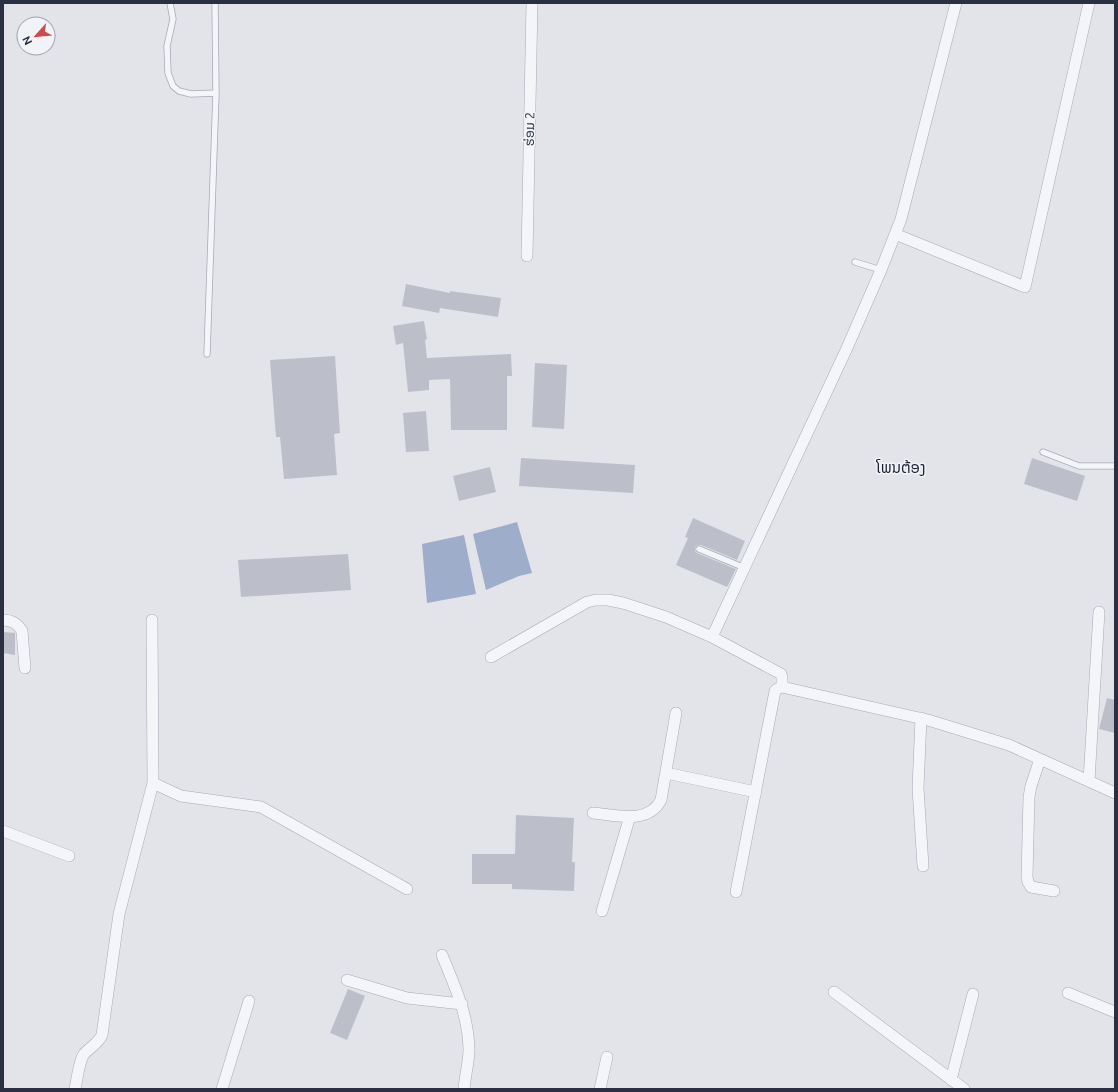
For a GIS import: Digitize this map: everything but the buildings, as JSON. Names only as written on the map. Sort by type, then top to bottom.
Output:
[{"type":"street","name":"ຮ່ອມ 2","points":[[527,256],[532,3]]},
{"type":"street","points":[[712,637],[847,348],[881,270],[901,219],[956,3]]},
{"type":"street","points":[[895,234],[1025,287],[1089,3]]},
{"type":"street","points":[[491,657],[587,602],[608,600],[652,612],[712,637],[781,674],[782,687]]},
{"type":"street","points":[[1089,781],[1100,612]]},
{"type":"street","points":[[3,620],[13,622],[20,627],[22,631],[25,668]]},
{"type":"street","points":[[75,1089],[84,1055],[99,1041],[102,1035],[119,914],[153,784],[152,620]]},
{"type":"street","points":[[736,892],[775,691],[782,687],[921,718],[1009,745],[1115,793]]},
{"type":"street","points":[[593,813],[640,816],[657,807],[661,800],[676,713]]},
{"type":"street","points":[[921,718],[918,788],[923,866]]},
{"type":"street","points":[[1040,759],[1030,786],[1028,882],[1031,886],[1054,891]]},
{"type":"street","points":[[666,772],[756,792]]},
{"type":"street","points":[[153,784],[181,796],[261,807],[407,889]]},
{"type":"street","points":[[602,911],[630,816]]},
{"type":"street","points":[[3,831],[69,856]]},
{"type":"street","points":[[442,955],[462,1004],[467,1024],[469,1051],[464,1089]]},
{"type":"street","points":[[347,980],[407,998],[462,1004]]},
{"type":"street","points":[[834,992],[964,1089]]},
{"type":"street","points":[[1068,993],[1115,1012]]},
{"type":"street","points":[[951,1080],[973,994]]},
{"type":"street","points":[[222,1089],[249,1001]]},
{"type":"street","points":[[600,1089],[607,1057]]},
{"type":"lane","points":[[170,3],[173,19],[167,46],[168,73],[173,86],[179,90],[191,94],[216,93]]},
{"type":"lane","points":[[207,354],[216,93],[215,3]]},
{"type":"lane","points":[[855,262],[881,270]]},
{"type":"lane","points":[[1043,452],[1079,466],[1115,466]]},
{"type":"lane","points":[[699,549],[745,568]]},
{"type":"water","points":[[517,522],[532,573],[519,576],[486,590],[473,534]]},
{"type":"water","points":[[464,535],[476,594],[427,603],[422,544]]},
{"type":"district","name":"ໂພນຕ້ອງ","points":[[901,467]]}]
